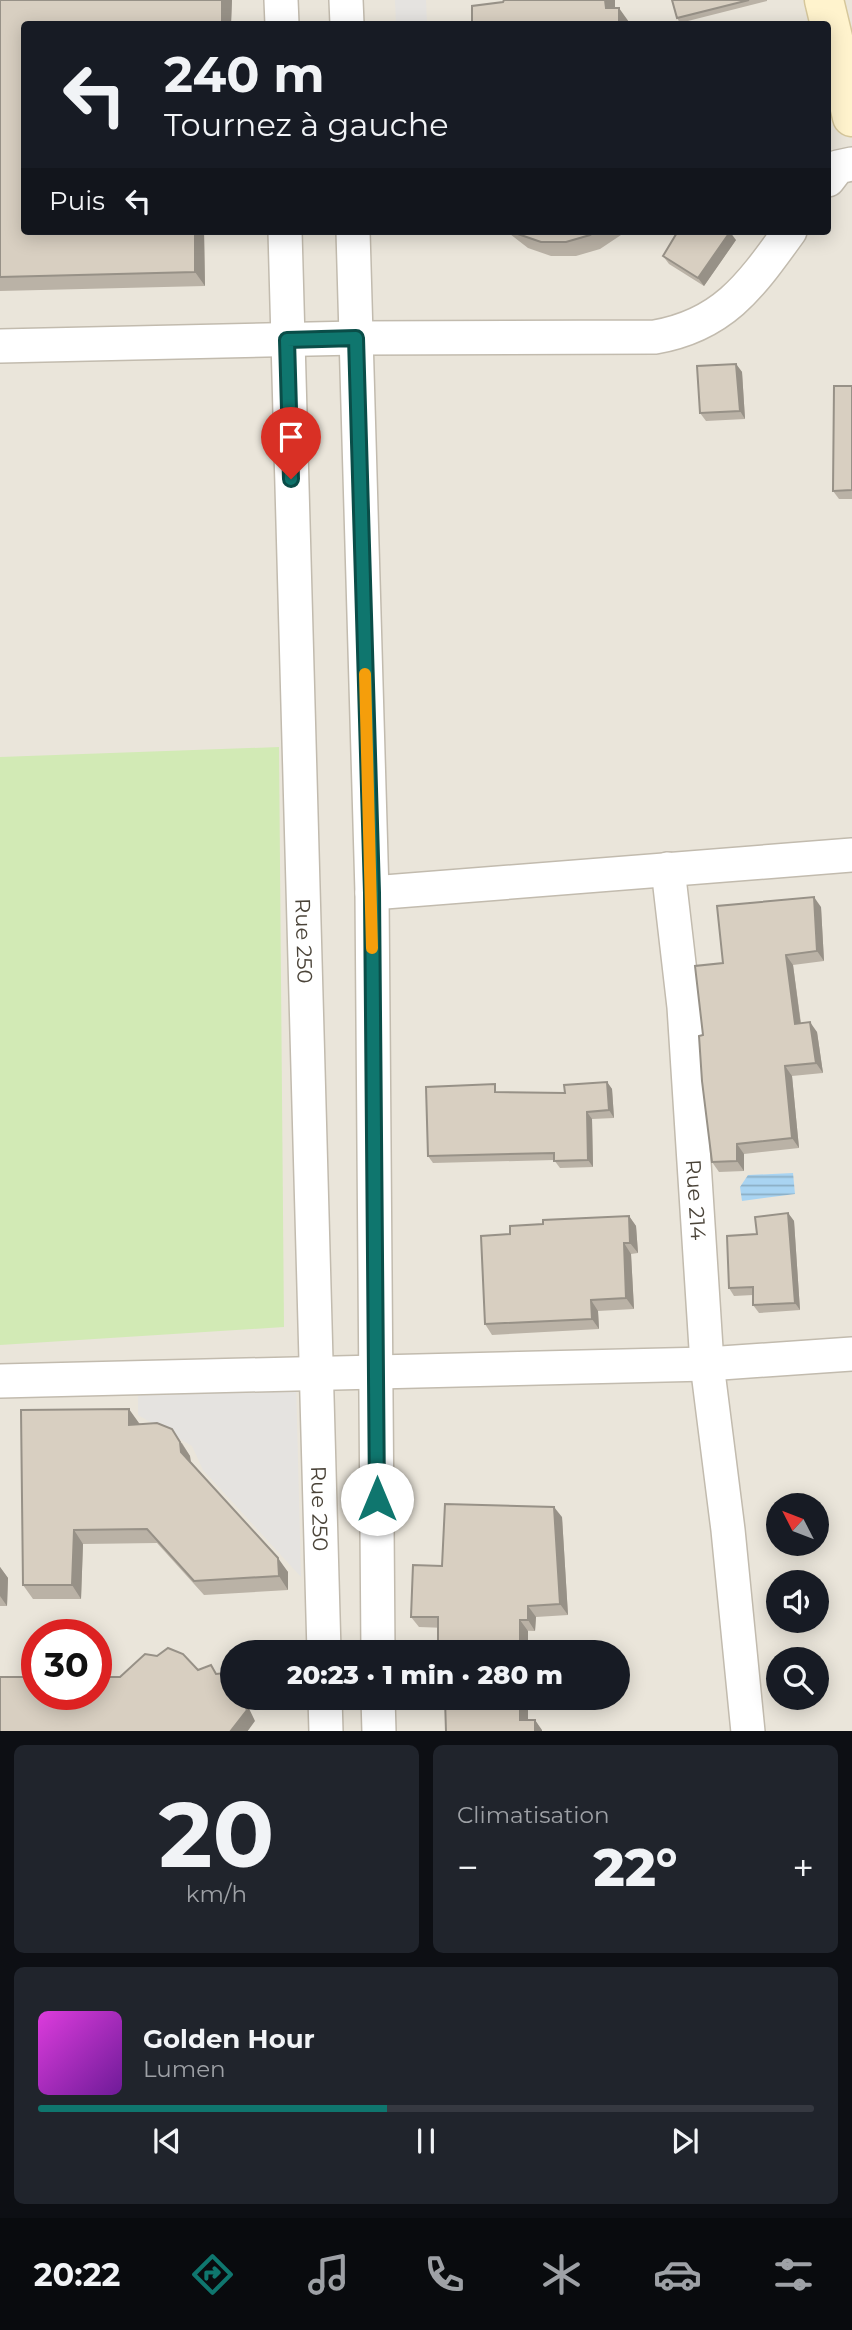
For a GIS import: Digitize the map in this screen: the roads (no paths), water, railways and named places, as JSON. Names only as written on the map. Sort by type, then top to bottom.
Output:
[{"type":"street","points":[[281,0],[282,21]]},
{"type":"street","points":[[346,0],[347,21]]},
{"type":"street","points":[[824,0],[829,21]]},
{"type":"street","points":[[831,29],[852,117]]},
{"type":"street","points":[[831,176],[838,167],[852,164]]},
{"type":"street","name":"Rue 250","points":[[285,235],[324,1640]]},
{"type":"street","points":[[353,235],[372,893],[378,1640]]},
{"type":"street","points":[[0,346],[356,338],[655,337],[685,332],[710,319],[737,299],[787,235]]},
{"type":"street","points":[[372,893],[852,855]]},
{"type":"street","name":"Rue 214","points":[[668,869],[684,1007],[707,1364],[728,1530],[748,1731]]},
{"type":"street","points":[[0,1381],[707,1364],[852,1354]]},
{"type":"street","points":[[325,1710],[326,1731]]},
{"type":"street","points":[[379,1710],[379,1731]]},
{"type":"water","points":[[793,1173],[795,1194],[742,1201],[740,1187],[748,1175]]}]
